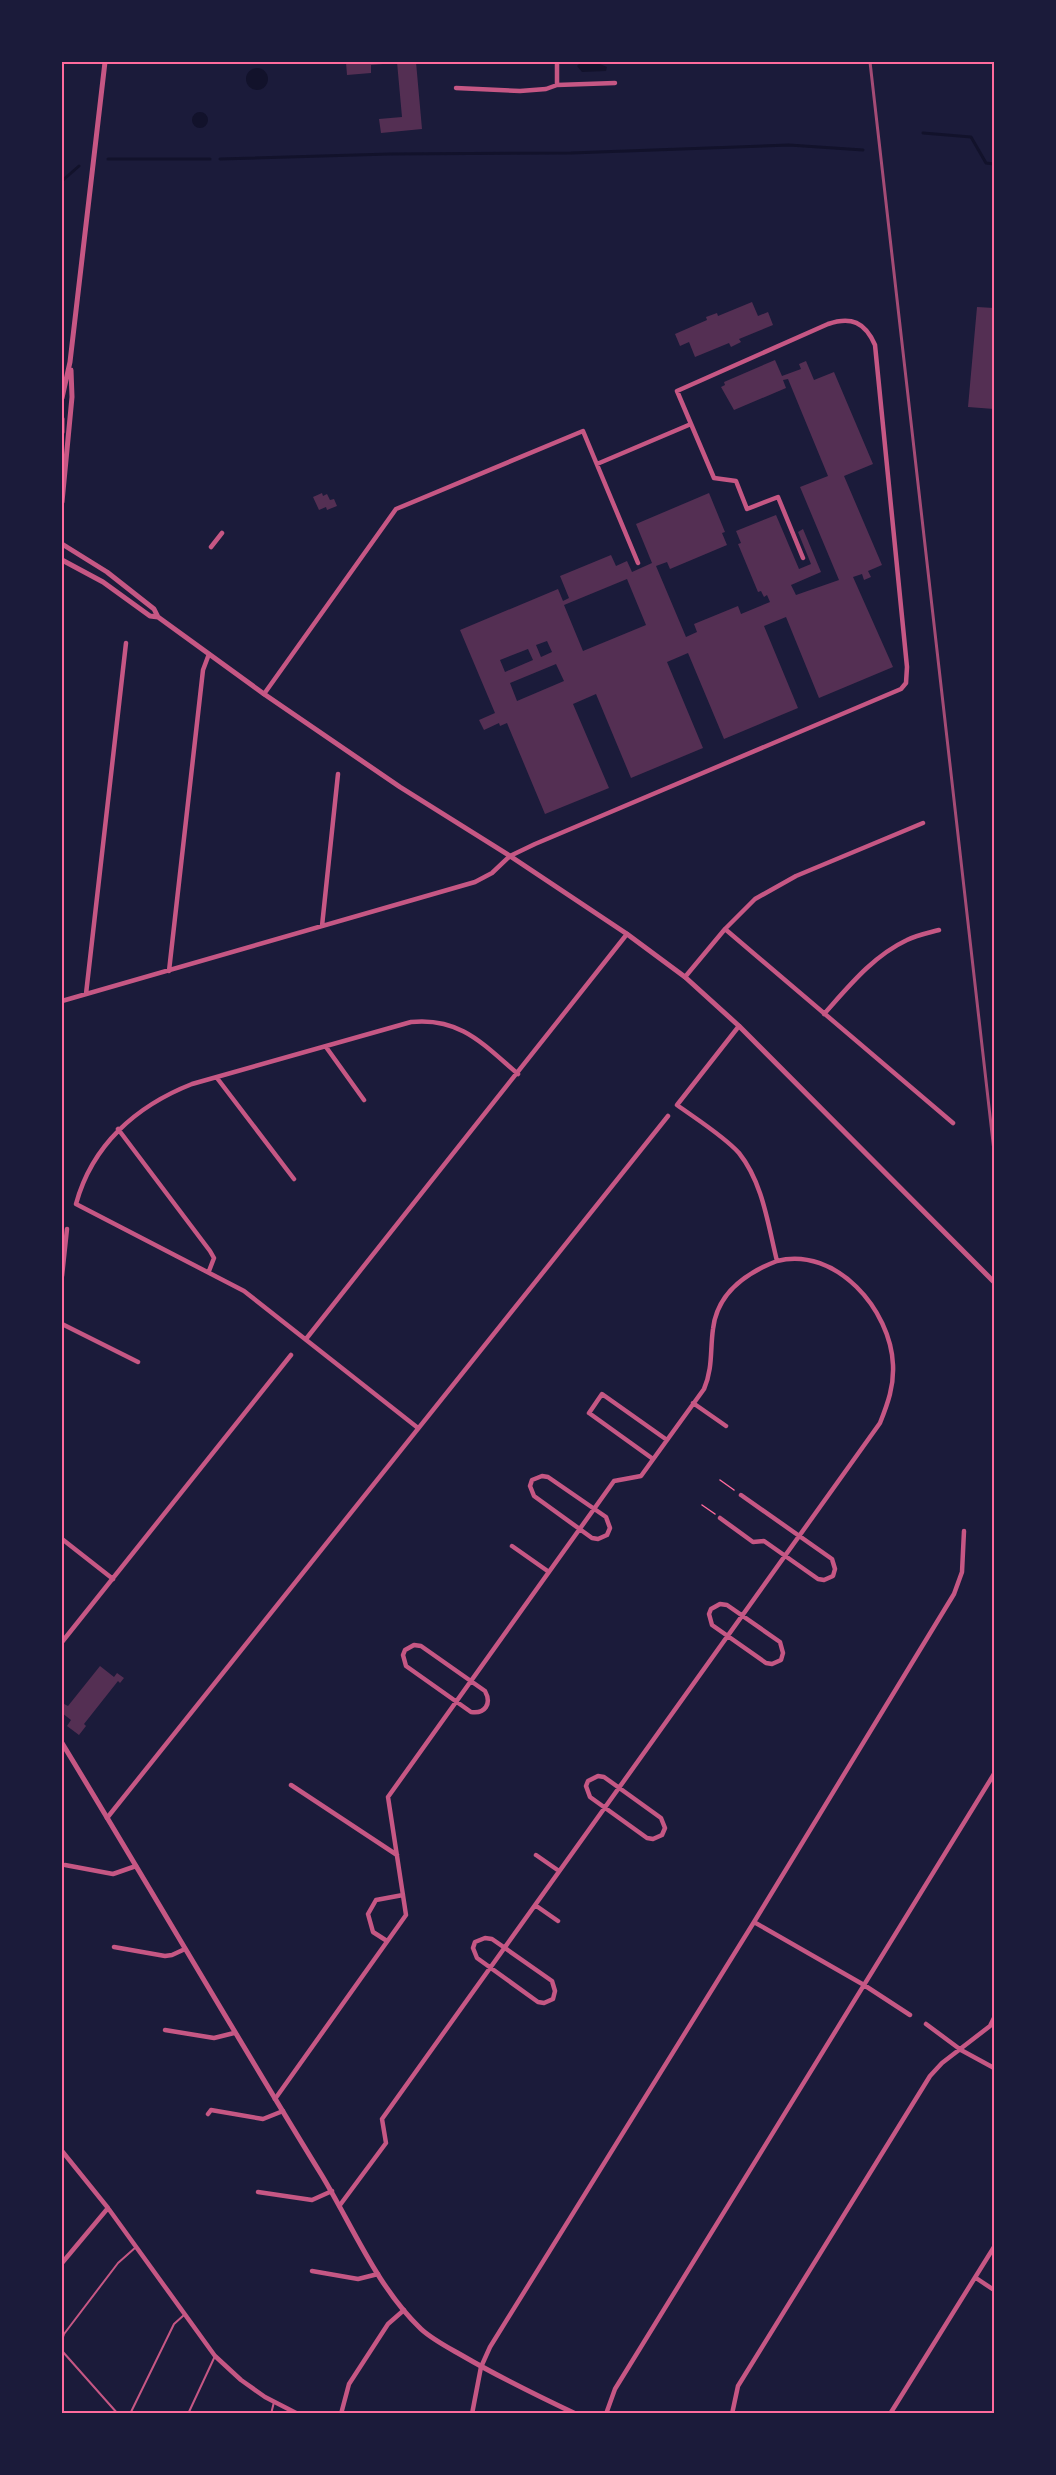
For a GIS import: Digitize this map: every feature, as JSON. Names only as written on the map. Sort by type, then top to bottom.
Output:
[{"type":"street","points":[[62,398],[70,362],[105,62]]},
{"type":"street","points":[[557,62],[557,85]]},
{"type":"street","points":[[456,88],[520,91],[546,89],[557,85],[615,83]]},
{"type":"street","points":[[62,1001],[475,882],[492,873],[510,856],[901,689],[906,683],[907,667],[875,345],[870,332],[855,321],[841,320],[677,391],[714,478],[736,481],[747,509],[778,497],[803,558]]},
{"type":"street","points":[[62,502],[72,397],[70,362]]},
{"type":"street","points":[[62,419],[62,432]]},
{"type":"street","points":[[597,464],[691,424]]},
{"type":"street","points":[[264,694],[396,508],[583,431],[638,563]]},
{"type":"street","points":[[211,547],[222,533]]},
{"type":"street","points":[[62,544],[107,572],[154,609],[158,617]]},
{"type":"street","points":[[62,560],[103,582],[150,615],[158,617],[264,694],[400,787],[510,856],[627,934],[685,977],[739,1026],[993,1281]]},
{"type":"street","points":[[86,994],[126,643]]},
{"type":"street","points":[[169,971],[203,670],[209,654]]},
{"type":"street","points":[[322,926],[338,774]]},
{"type":"street","points":[[685,977],[725,929],[756,899],[796,876],[923,823]]},
{"type":"street","points":[[725,929],[953,1123]]},
{"type":"street","points":[[824,1014],[863,970],[907,940],[939,930]]},
{"type":"street","points":[[306,1339],[627,934]]},
{"type":"street","points":[[418,1428],[244,1291],[76,1204],[82,1182],[94,1158],[118,1130],[167,1094],[411,1022],[440,1022],[467,1032],[518,1074]]},
{"type":"street","points":[[739,1026],[677,1105],[738,1152],[751,1172],[760,1192],[777,1261]]},
{"type":"street","points":[[326,1047],[364,1101]]},
{"type":"street","points":[[217,1078],[294,1179]]},
{"type":"street","points":[[107,1818],[668,1116]]},
{"type":"street","points":[[118,1130],[210,1251],[214,1258],[208,1271]]},
{"type":"street","points":[[62,1276],[67,1230]]},
{"type":"street","points":[[275,2099],[406,1915],[388,1797],[614,1481],[641,1476],[704,1389],[711,1375],[713,1328],[720,1305],[734,1286],[754,1270],[786,1259],[810,1260],[831,1267],[850,1280],[872,1305],[888,1334],[893,1364],[891,1394],[880,1423],[382,2119],[386,2143],[340,2205]]},
{"type":"street","points":[[62,1324],[138,1362]]},
{"type":"street","points":[[62,1642],[291,1355]]},
{"type":"street","points":[[653,1459],[588,1413],[602,1394],[667,1440]]},
{"type":"street","points":[[693,1403],[726,1426]]},
{"type":"street","points":[[542,1476],[548,1477],[594,1509],[606,1517],[609,1522],[607,1535],[598,1539],[534,1496],[531,1492],[532,1480],[542,1476]]},
{"type":"street","points":[[720,1518],[753,1542],[764,1541],[818,1579],[829,1579],[833,1576],[835,1569],[832,1558],[741,1495]]},
{"type":"street","points":[[472,2414],[481,2367],[490,2348],[954,1594],[962,1572],[964,1531]]},
{"type":"street","points":[[62,1539],[112,1578]]},
{"type":"street","points":[[512,1546],[549,1572]]},
{"type":"street","points":[[720,1604],[727,1605],[780,1642],[783,1653],[781,1660],[772,1664],[766,1663],[728,1636],[712,1625],[709,1614],[711,1609],[720,1604]]},
{"type":"street","points":[[421,1646],[471,1681],[485,1691],[489,1701],[482,1712],[471,1712],[406,1666],[403,1655],[405,1650],[421,1646]]},
{"type":"street","points":[[62,1743],[234,2033],[332,2191],[378,2274],[404,2310],[431,2336],[481,2367],[576,2414]]},
{"type":"street","points":[[606,2414],[615,2389],[994,1774]]},
{"type":"street","points":[[598,1776],[618,1787],[661,1818],[665,1828],[662,1835],[653,1839],[647,1838],[604,1807],[590,1797],[586,1786],[588,1781],[598,1776]]},
{"type":"street","points":[[291,1785],[397,1856]]},
{"type":"street","points":[[536,1855],[559,1871]]},
{"type":"street","points":[[65,1865],[113,1874],[136,1866]]},
{"type":"street","points":[[387,1941],[373,1932],[368,1914],[376,1900],[403,1895]]},
{"type":"street","points":[[535,1905],[558,1921]]},
{"type":"street","points":[[754,1922],[864,1985],[910,2015]]},
{"type":"street","points":[[485,1938],[492,1939],[552,1981],[555,1991],[553,1999],[544,2003],[538,2002],[490,1967],[477,1958],[473,1948],[476,1942],[485,1938]]},
{"type":"street","points":[[114,1947],[165,1956],[185,1949]]},
{"type":"street","points":[[732,2414],[738,2386],[930,2076],[942,2063],[990,2026],[994,2018]]},
{"type":"street","points":[[926,2024],[961,2050],[994,2068]]},
{"type":"street","points":[[165,2030],[214,2037],[234,2033]]},
{"type":"street","points":[[208,2114],[211,2110],[263,2119],[283,2111]]},
{"type":"street","points":[[62,2151],[108,2208],[215,2356],[241,2380],[298,2414]]},
{"type":"street","points":[[258,2192],[312,2200],[332,2191]]},
{"type":"street","points":[[62,2263],[108,2208]]},
{"type":"street","points":[[890,2414],[994,2247]]},
{"type":"street","points":[[312,2271],[358,2279],[378,2274]]},
{"type":"street","points":[[976,2278],[994,2290]]},
{"type":"street","points":[[341,2414],[349,2384],[388,2325],[404,2310]]},
{"type":"lane","points":[[62,2340],[64,2334],[118,2263],[136,2247]]},
{"type":"lane","points":[[130,2414],[174,2324],[185,2314]]},
{"type":"lane","points":[[62,2346],[63,2352],[118,2414]]},
{"type":"lane","points":[[188,2414],[215,2356]]},
{"type":"lane","points":[[272,2414],[274,2401]]},
{"type":"path","points":[[720,1480],[741,1495]]},
{"type":"path","points":[[702,1505],[720,1518]]},
{"type":"shaded area","points":[[580,63],[600,64],[607,67],[606,71],[582,72],[577,66]]},
{"type":"shaded area","points":[[257,68],[265,71],[268,79],[265,87],[257,90],[249,87],[246,79],[249,71]]},
{"type":"shaded area","points":[[200,112],[208,120],[200,128],[192,120]]},
{"type":"building","points":[[346,62],[395,63],[371,65],[371,73],[347,75]]},
{"type":"building","points":[[397,62],[416,62],[422,129],[381,133],[379,119],[402,117]]},
{"type":"building","points":[[752,302],[758,316],[768,312],[773,325],[739,339],[741,342],[731,347],[729,343],[695,357],[689,342],[680,346],[675,334],[707,320],[706,317],[717,313],[718,316]]},
{"type":"building","points":[[977,307],[994,308],[994,409],[968,407]]},
{"type":"building","points":[[775,360],[782,376],[801,369],[799,364],[806,361],[814,380],[834,372],[873,464],[844,476],[882,565],[868,571],[871,577],[864,580],[862,574],[853,577],[893,667],[819,698],[786,617],[764,626],[798,708],[724,739],[688,653],[667,662],[703,748],[631,778],[596,694],[573,704],[609,788],[545,814],[507,723],[500,726],[499,723],[484,730],[479,720],[495,713],[460,630],[558,589],[563,601],[569,598],[560,576],[611,555],[616,566],[627,561],[632,572],[652,563],[636,524],[709,493],[725,532],[722,533],[727,545],[670,569],[667,562],[656,566],[686,637],[697,632],[694,624],[738,606],[741,614],[770,602],[767,595],[764,597],[761,591],[758,592],[738,544],[741,543],[736,531],[776,515],[799,569],[811,564],[798,532],[803,529],[821,572],[791,585],[796,595],[839,580],[800,487],[828,476],[788,379],[783,380],[786,388],[734,410],[721,387],[725,385],[724,382]],"holes":[[[627,579],[646,625],[583,651],[564,605]],[[547,641],[552,652],[541,657],[536,645]],[[528,649],[533,660],[505,672],[500,660]],[[556,664],[564,681],[517,701],[510,683]]]},
{"type":"building","points":[[322,493],[323,496],[327,494],[330,500],[334,499],[337,506],[319,510],[313,497]]},
{"type":"building","points":[[100,1666],[114,1677],[117,1673],[124,1678],[120,1683],[118,1681],[84,1724],[86,1726],[79,1735],[67,1726],[71,1720],[62,1713],[62,1707],[64,1704],[68,1706]]},
{"type":"waterway","points":[[923,133],[971,137],[986,163],[994,164]]},
{"type":"waterway","points":[[220,159],[390,154],[571,153],[789,145],[863,150]]},
{"type":"waterway","points":[[108,159],[210,159]]},
{"type":"waterway","points":[[62,181],[79,166]]},
{"type":"railway","points":[[870,62],[994,1151]]}]
